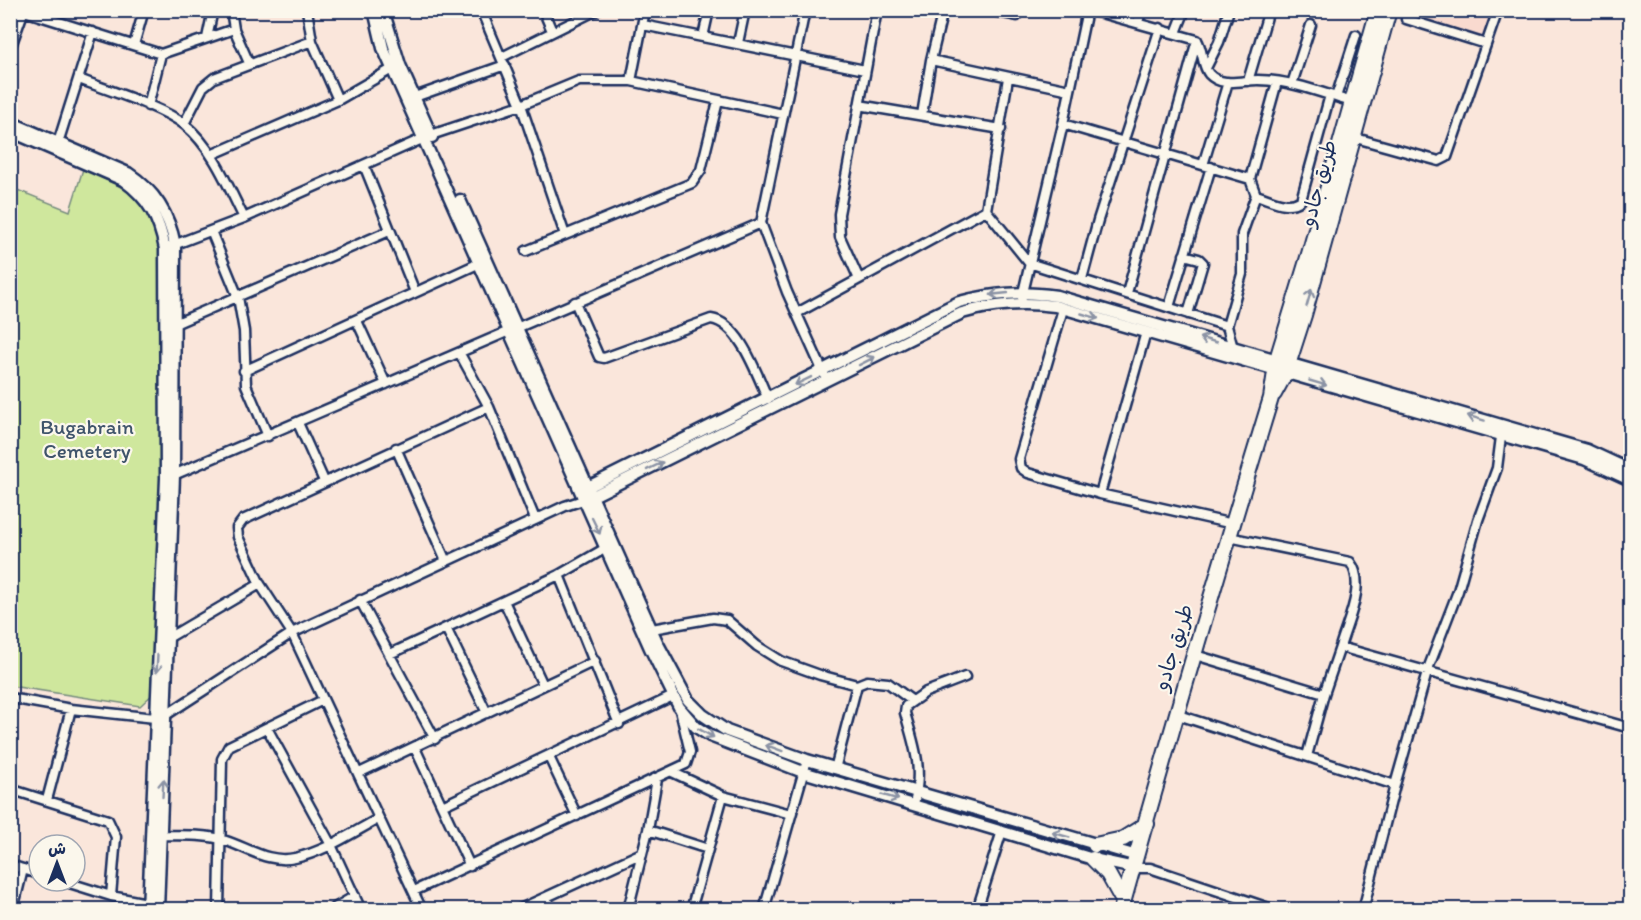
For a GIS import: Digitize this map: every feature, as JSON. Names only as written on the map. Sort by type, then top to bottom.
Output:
[{"type":"highway","name":"طريق جادو","points":[[1122,905],[1147,824],[1192,654],[1281,366],[1378,10]]},
{"type":"highway","name":"طريق جادو","points":[[1281,366],[1316,275],[1389,10]]},
{"type":"highway","points":[[1122,905],[1108,873],[1094,852],[1123,839],[1147,824]]},
{"type":"street","points":[[134,45],[144,10]]},
{"type":"street","points":[[207,38],[213,10]]},
{"type":"street","points":[[231,10],[234,29],[249,63]]},
{"type":"street","points":[[307,10],[312,41],[338,100]]},
{"type":"street","points":[[374,10],[383,48],[396,66]]},
{"type":"street","points":[[383,10],[396,66],[586,494],[682,692],[703,715],[727,731],[805,766],[835,769],[1002,831],[1136,862],[1275,909]]},
{"type":"street","points":[[482,10],[521,105],[566,235]]},
{"type":"street","points":[[543,10],[552,31]]},
{"type":"street","points":[[411,99],[504,61],[552,31],[597,10]]},
{"type":"street","points":[[631,81],[645,10]]},
{"type":"street","points":[[703,37],[709,10]]},
{"type":"street","points":[[738,43],[745,10]]},
{"type":"street","points":[[805,10],[761,223],[825,376]]},
{"type":"street","points":[[859,279],[838,226],[865,70],[878,10]]},
{"type":"street","points":[[922,115],[931,60],[943,10]]},
{"type":"street","points":[[987,10],[1010,17],[1017,16],[1022,10]]},
{"type":"street","points":[[1022,298],[1088,10],[1197,40],[1202,49],[1206,69],[1211,76],[1227,82],[1292,84],[1352,102]]},
{"type":"street","points":[[1138,23],[1141,10]]},
{"type":"street","points":[[1176,33],[1185,10]]},
{"type":"street","points":[[1206,69],[1219,42],[1229,10]]},
{"type":"street","points":[[1248,81],[1269,10]]},
{"type":"street","points":[[1353,137],[1443,161],[1450,149],[1498,10]]},
{"type":"street","points":[[10,49],[24,11],[161,54],[234,29]]},
{"type":"street","points":[[1406,19],[1486,44]]},
{"type":"street","points":[[643,25],[865,70]]},
{"type":"street","points":[[1292,84],[1311,25]]},
{"type":"street","points":[[1082,279],[1160,28]]},
{"type":"street","points":[[57,147],[93,32]]},
{"type":"street","points":[[1256,195],[1286,204],[1296,204],[1301,200],[1333,96],[1356,36]]},
{"type":"street","points":[[1127,293],[1197,40]]},
{"type":"street","points":[[184,124],[203,87],[214,78],[312,41]]},
{"type":"street","points":[[148,106],[161,54]]},
{"type":"street","points":[[931,60],[1070,90]]},
{"type":"street","points":[[212,155],[338,100],[396,66]]},
{"type":"street","points":[[986,210],[1008,78]]},
{"type":"street","points":[[79,79],[148,106],[184,124],[212,155],[244,218]]},
{"type":"street","points":[[170,247],[244,218],[428,137],[521,105],[579,81],[631,81],[783,114]]},
{"type":"street","points":[[1169,308],[1227,82]]},
{"type":"street","points":[[1233,348],[1227,326],[1242,274],[1242,234],[1256,195],[1250,179],[1276,82]]},
{"type":"street","points":[[526,251],[692,183],[701,170],[718,101]]},
{"type":"street","points":[[859,105],[1001,129]]},
{"type":"street","points":[[10,122],[123,180],[138,191],[158,217],[170,247],[168,638],[160,717],[160,835],[153,907]]},
{"type":"street","points":[[1063,124],[1250,179]]},
{"type":"street","points":[[10,131],[57,147]]},
{"type":"street","points":[[364,165],[415,292]]},
{"type":"street","points":[[797,313],[986,210]]},
{"type":"street","points":[[986,210],[1029,262],[1227,326]]},
{"type":"street","points":[[170,477],[761,223]]},
{"type":"street","points":[[211,231],[238,297],[244,331],[246,385],[268,436]]},
{"type":"street","points":[[170,326],[389,231]]},
{"type":"street","points":[[1184,255],[1199,259],[1203,263],[1188,314]]},
{"type":"street","points":[[244,371],[357,321],[482,261]]},
{"type":"street","points":[[586,494],[825,376],[962,313],[1022,298],[1057,296],[1233,348],[1281,366]]},
{"type":"street","points":[[1022,298],[1281,366],[1501,430],[1584,459],[1630,480]]},
{"type":"street","points":[[575,302],[599,357],[604,358],[711,319],[726,324],[742,345],[768,399]]},
{"type":"street","points":[[1063,309],[1019,459],[1021,468],[1028,473],[1100,494],[1350,562],[1356,570],[1358,585],[1307,756]]},
{"type":"street","points":[[357,321],[386,384]]},
{"type":"street","points":[[1100,494],[1146,332]]},
{"type":"street","points":[[460,354],[489,407],[535,519]]},
{"type":"street","points":[[10,698],[70,709],[160,717],[292,633],[446,559],[565,506],[768,399],[825,376]]},
{"type":"street","points":[[422,909],[292,633],[260,584],[238,537],[237,528],[243,520],[324,481],[489,407]]},
{"type":"street","points":[[298,423],[324,481]]},
{"type":"street","points":[[1501,430],[1587,450],[1630,470]]},
{"type":"street","points":[[1363,909],[1428,669],[1455,600],[1478,520],[1497,468],[1501,430]]},
{"type":"street","points":[[396,448],[446,559]]},
{"type":"street","points":[[153,907],[170,477]]},
{"type":"street","points":[[586,494],[606,548],[672,696],[696,727],[710,736],[805,766],[1094,852]]},
{"type":"street","points":[[390,654],[560,575],[606,548]]},
{"type":"street","points":[[560,575],[619,723]]},
{"type":"street","points":[[168,638],[260,584]]},
{"type":"street","points":[[360,600],[435,739]]},
{"type":"street","points":[[504,601],[543,686]]},
{"type":"street","points":[[652,630],[720,618],[727,620],[757,646],[782,661],[857,685],[867,681],[888,683],[911,700]]},
{"type":"street","points":[[446,628],[487,713]]},
{"type":"street","points":[[1340,647],[1428,669],[1630,729]]},
{"type":"street","points":[[1192,654],[1324,694]]},
{"type":"street","points":[[359,773],[435,739],[595,661]]},
{"type":"street","points":[[915,799],[920,777],[919,762],[905,713],[911,700],[965,677]]},
{"type":"street","points":[[835,769],[857,685]]},
{"type":"street","points":[[442,806],[549,757],[672,696]]},
{"type":"street","points":[[219,909],[219,838],[224,752],[230,746],[323,700]]},
{"type":"street","points":[[414,891],[657,780],[690,760],[679,707]]},
{"type":"street","points":[[47,800],[70,709]]},
{"type":"street","points":[[1175,714],[1395,785]]},
{"type":"street","points":[[267,728],[331,845],[361,909]]},
{"type":"street","points":[[415,748],[470,866]]},
{"type":"street","points":[[549,757],[577,816]]},
{"type":"street","points":[[764,909],[805,766]]},
{"type":"street","points":[[672,772],[723,796],[791,814]]},
{"type":"street","points":[[628,909],[648,830],[657,780]]},
{"type":"street","points":[[10,789],[108,820],[114,828],[116,837],[111,896]]},
{"type":"street","points":[[691,909],[723,796]]},
{"type":"street","points":[[160,835],[219,838],[260,856],[278,860],[295,858],[331,845],[378,819]]},
{"type":"street","points":[[648,830],[708,849]]},
{"type":"street","points":[[978,909],[1002,831]]},
{"type":"street","points":[[518,909],[642,853]]},
{"type":"street","points":[[10,865],[27,869]]},
{"type":"street","points":[[13,909],[23,868]]},
{"type":"street","points":[[87,888],[153,907]]},
{"type":"street","points":[[331,909],[355,896]]},
{"type":"street","points":[[546,897],[553,909]]},
{"type":"shaded area","points":[[1403,10],[1494,11],[1484,41],[1402,13]]},
{"type":"green space","name":"Bugabrain Cemetery","points":[[83,169],[136,194],[148,208],[164,243],[164,469],[156,691],[140,706],[11,686],[10,187],[70,211]]}]
